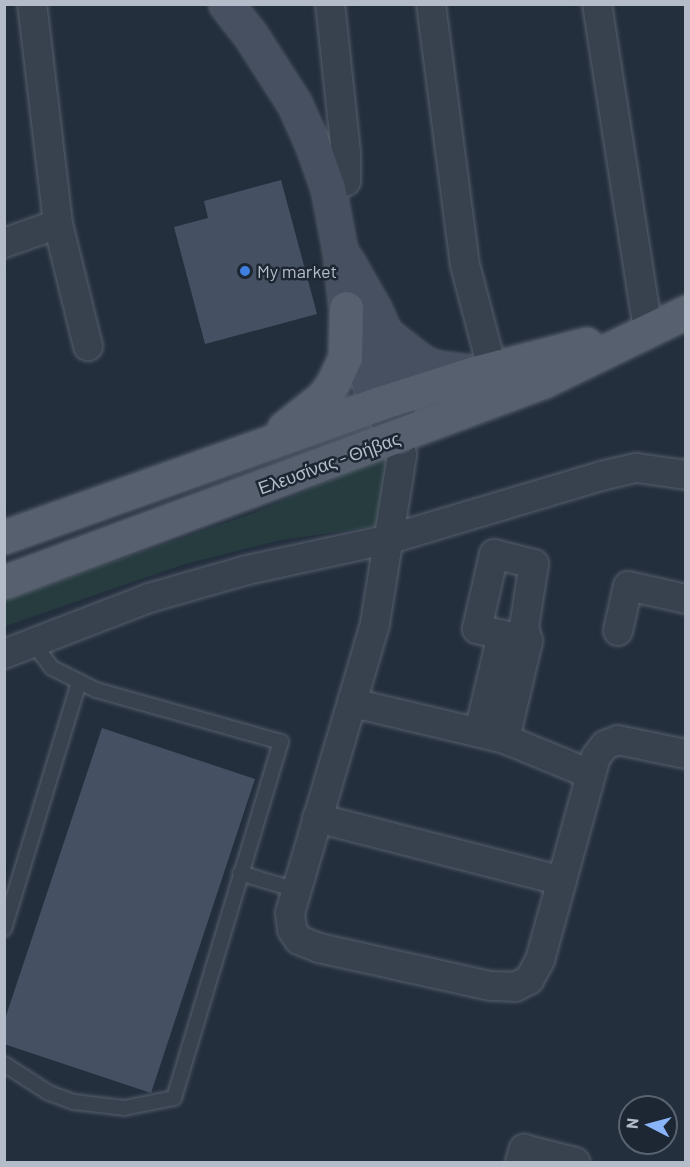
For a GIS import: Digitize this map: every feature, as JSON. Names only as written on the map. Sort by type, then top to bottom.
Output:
[{"type":"main road","points":[[264,442],[296,420],[322,397],[333,383],[345,357],[346,308]]},
{"type":"main road","name":"Ελευσίνας - Θήβας","points":[[4,582],[399,437],[544,381],[648,328],[686,312]]},
{"type":"main road","name":"Ελευσίνας - Θήβας","points":[[4,537],[264,442],[388,400],[483,371],[648,328]]},
{"type":"street","points":[[32,4],[58,224],[88,346]]},
{"type":"street","points":[[226,4],[249,33],[294,103],[312,143],[328,188],[340,251],[346,308],[357,353],[388,400],[402,455],[375,624],[296,890],[290,913],[292,930],[299,940],[319,948],[491,986],[514,987],[529,980],[540,960],[596,757],[605,745],[618,740],[686,754]]},
{"type":"street","points":[[328,188],[346,182],[330,4]]},
{"type":"street","points":[[387,335],[423,363],[436,368],[483,371],[465,265],[431,4]]},
{"type":"street","points":[[597,4],[648,328]]},
{"type":"street","points":[[4,243],[58,224]]},
{"type":"street","points":[[340,251],[387,335],[393,352],[388,400]]},
{"type":"street","points":[[4,654],[149,598],[247,570],[390,539],[601,476],[637,468],[686,474]]},
{"type":"street","points":[[618,631],[628,586],[686,599]]},
{"type":"street","points":[[492,735],[515,638]]},
{"type":"street","points":[[353,703],[492,735],[590,774]]},
{"type":"street","points":[[317,818],[562,881]]},
{"type":"street","points":[[520,1162],[524,1149],[575,1162]]},
{"type":"lane","points":[[4,1064],[34,1085],[74,1102],[124,1108],[174,1098],[280,742],[96,690],[52,668],[34,644]]},
{"type":"lane","points":[[4,929],[79,682]]},
{"type":"lane","points":[[240,873],[296,890]]},
{"type":"green space","points":[[390,455],[378,526],[281,540],[185,564],[5,626],[4,600],[251,514]]},
{"type":"building","name":"My market","points":[[281,180],[317,314],[205,344],[174,227],[208,218],[204,201]]},
{"type":"building","points":[[102,728],[255,779],[151,1093],[4,1044],[4,1022]]},
{"type":"place","name":"My market","points":[[245,271]]}]
